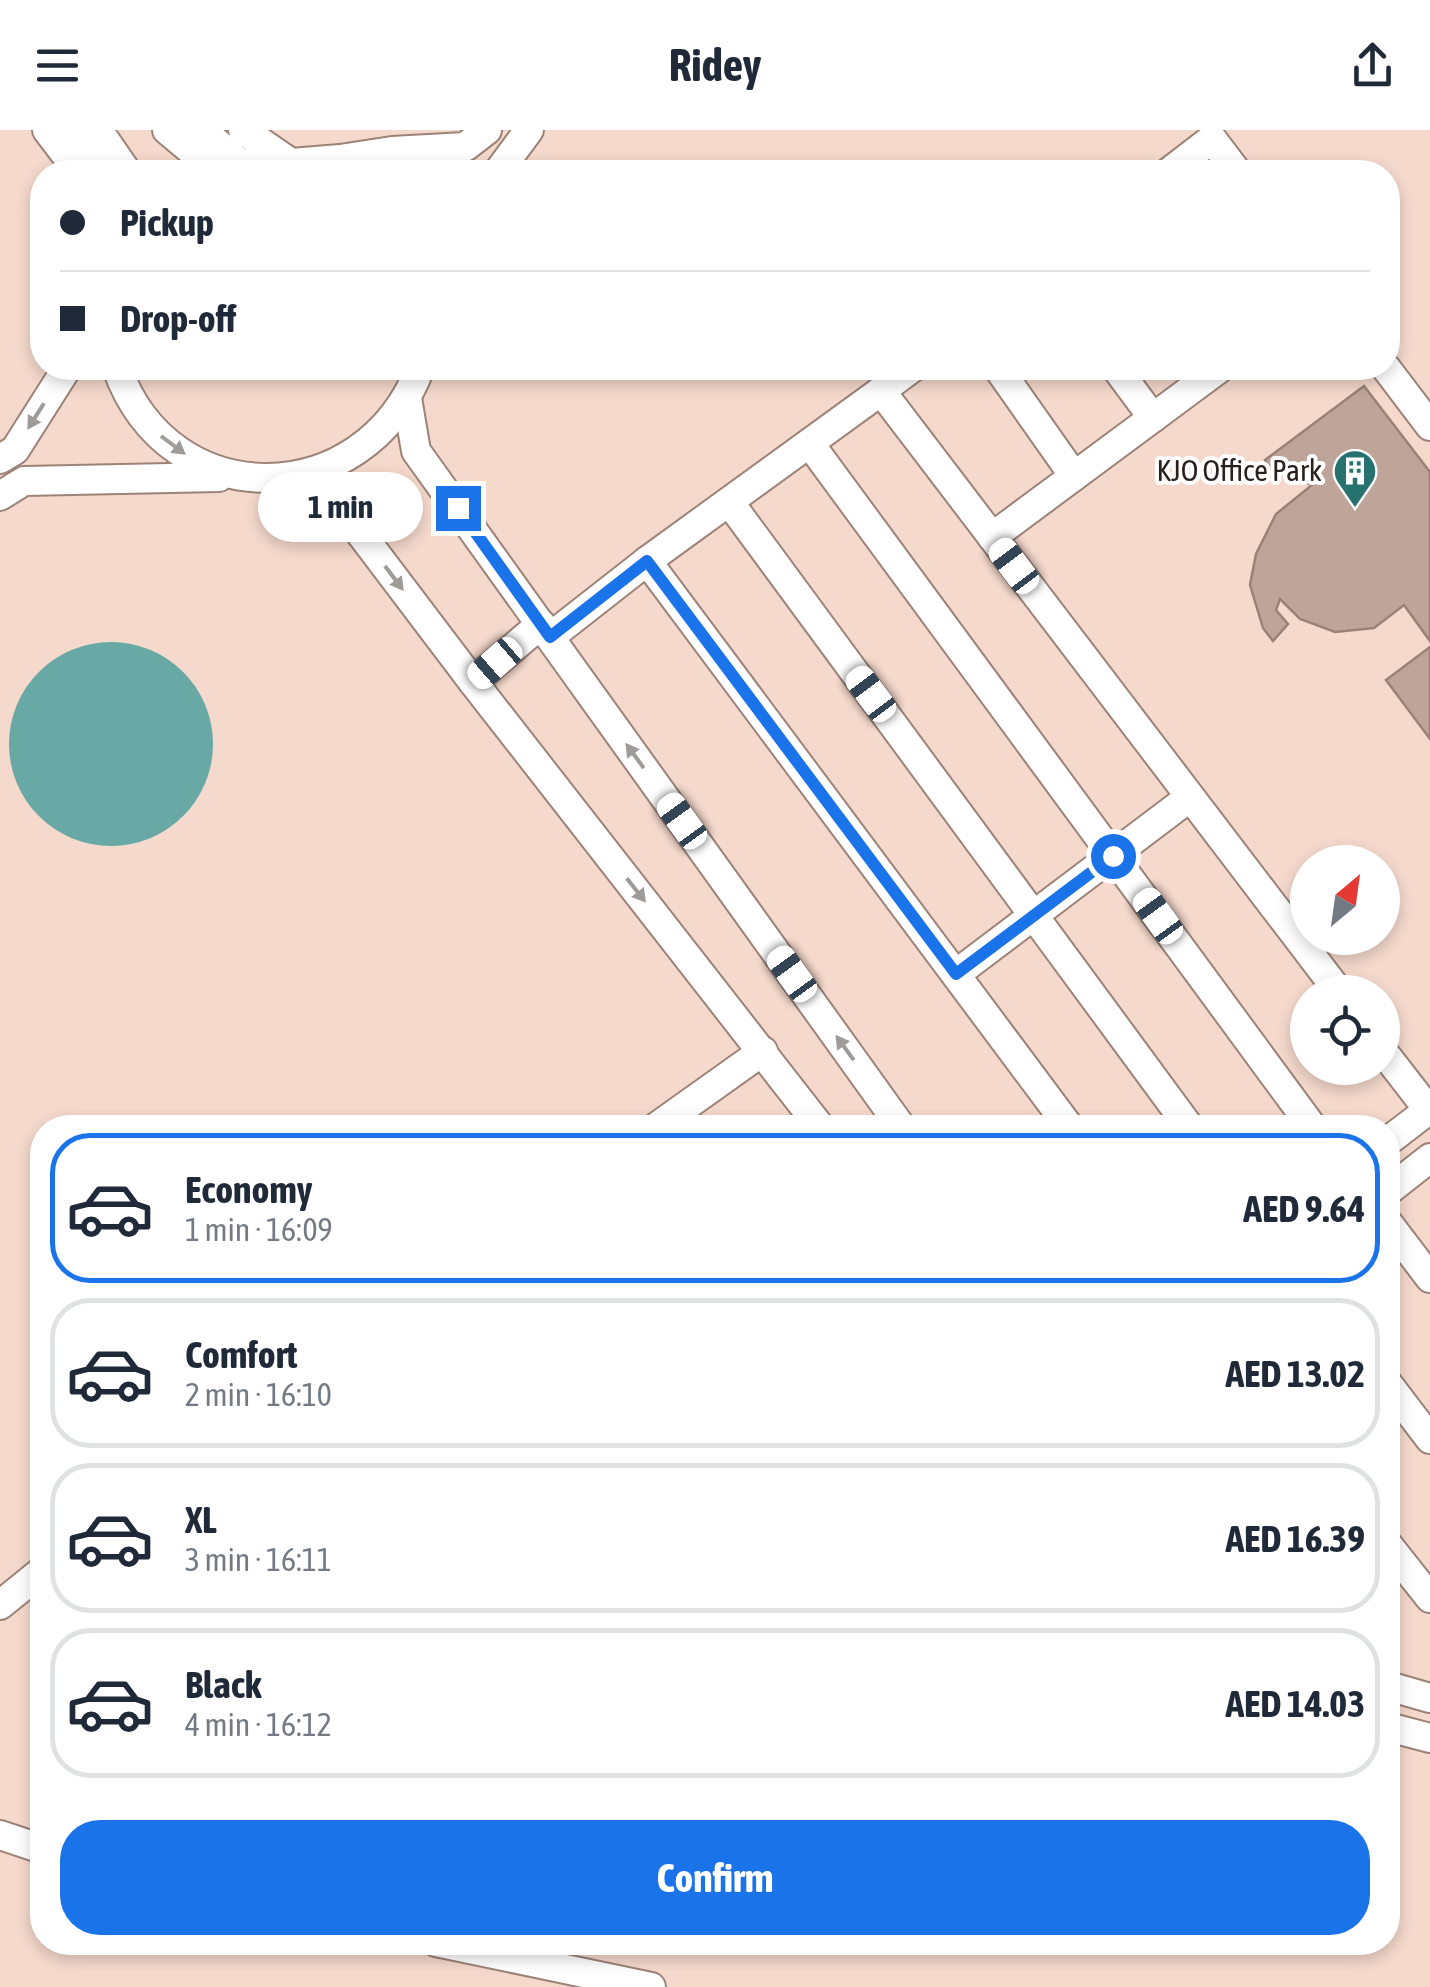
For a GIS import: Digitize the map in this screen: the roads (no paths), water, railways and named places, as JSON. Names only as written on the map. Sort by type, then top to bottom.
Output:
[{"type":"street","points":[[47,130],[70,160]]},
{"type":"street","points":[[72,130],[93,160]]},
{"type":"street","points":[[98,130],[119,160]]},
{"type":"street","points":[[167,130],[210,160]]},
{"type":"street","points":[[202,130],[218,160]]},
{"type":"street","points":[[243,130],[288,160]]},
{"type":"street","points":[[340,160],[392,151],[464,147],[487,130]]},
{"type":"street","points":[[507,160],[530,130]]},
{"type":"street","points":[[1185,160],[1212,140],[1228,160]]},
{"type":"street","points":[[0,459],[15,450],[59,380]]},
{"type":"street","points":[[121,380],[126,394],[155,432],[193,460],[238,476]]},
{"type":"street","points":[[0,496],[24,481],[238,476],[276,479],[314,472],[352,456],[383,430],[407,398],[415,380]]},
{"type":"street","points":[[472,682],[730,503],[896,380]]},
{"type":"street","points":[[1006,380],[1074,476]]},
{"type":"street","points":[[1125,380],[1153,418]]},
{"type":"street","points":[[992,537],[1204,380]]},
{"type":"street","points":[[1395,380],[1430,426]]},
{"type":"street","points":[[881,391],[1326,975]]},
{"type":"street","points":[[407,398],[416,450],[893,1115]]},
{"type":"street","points":[[810,444],[1303,1115]]},
{"type":"street","points":[[314,472],[472,682],[812,1115]]},
{"type":"street","points":[[730,503],[1180,1115]]},
{"type":"street","points":[[647,561],[1060,1115]]},
{"type":"street","points":[[956,974],[1190,797]]},
{"type":"street","points":[[672,1115],[763,1051]]},
{"type":"street","points":[[1400,1073],[1429,1111],[1400,1132]]},
{"type":"street","points":[[1400,1182],[1430,1158]]},
{"type":"street","points":[[1400,1239],[1430,1278]]},
{"type":"street","points":[[1400,1400],[1430,1439]]},
{"type":"street","points":[[1400,1560],[1430,1598]]},
{"type":"street","points":[[0,1605],[30,1581]]},
{"type":"street","points":[[1400,1689],[1430,1698]]},
{"type":"street","points":[[1400,1730],[1430,1738]]},
{"type":"street","points":[[0,1834],[30,1845]]},
{"type":"street","points":[[498,1955],[651,1987]]},
{"type":"water","points":[[111,642],[150,650],[183,672],[205,705],[213,744],[205,783],[183,816],[150,838],[111,846],[72,838],[39,816],[17,783],[9,744],[17,705],[39,672],[72,650]]},
{"type":"place","name":"KJO Office Park","points":[[1355,509]]}]
